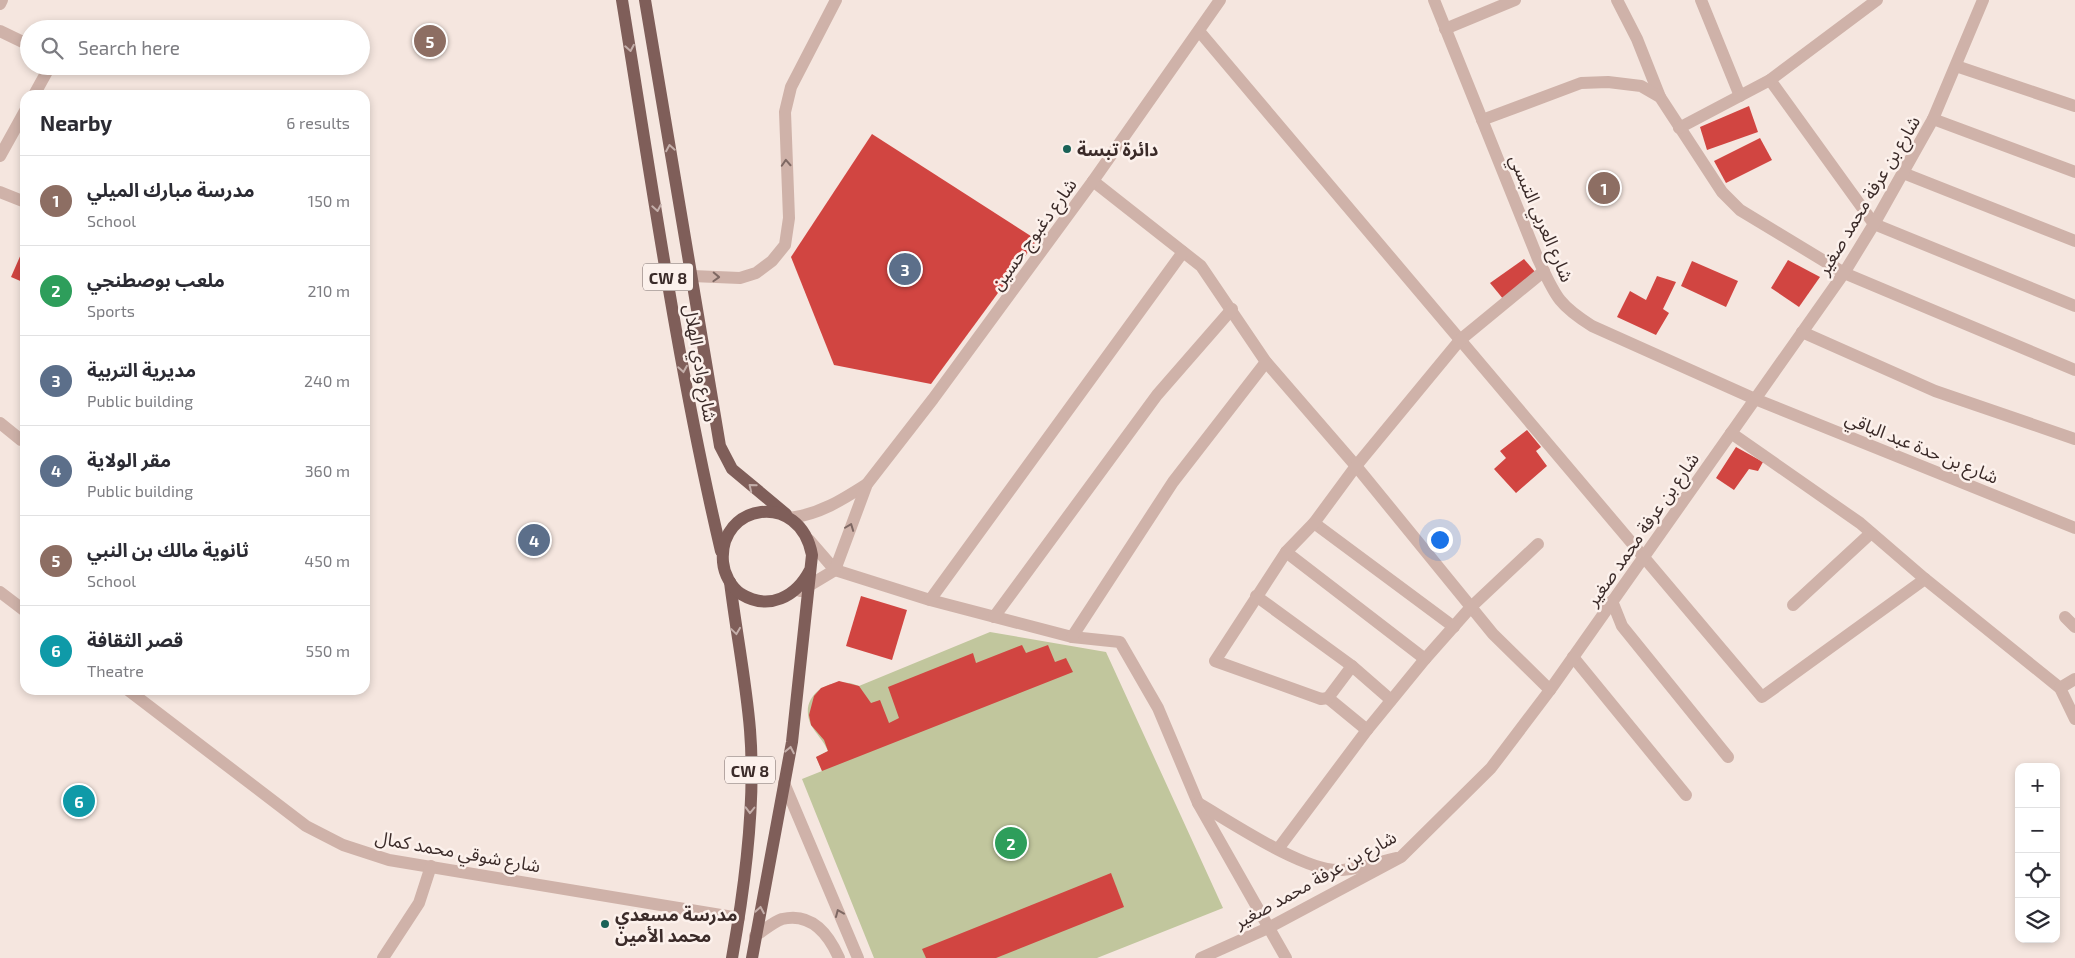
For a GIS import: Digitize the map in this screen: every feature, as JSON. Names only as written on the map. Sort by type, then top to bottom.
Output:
[{"type":"main road","name":"شارع وادي الهلال","points":[[622,0],[703,474],[722,553]]},
{"type":"main road","name":"شارع وادي الهلال","points":[[645,0],[723,453],[732,469],[790,518]]},
{"type":"main road","points":[[760,512],[776,512],[790,518],[801,527],[809,540],[812,555],[810,570],[803,583],[793,593],[780,600],[766,602],[752,600],[739,593],[730,582],[723,568],[722,553],[726,538],[734,526],[746,516],[760,512]]},
{"type":"main road","name":"CW 8","points":[[752,958],[792,742],[810,570]]},
{"type":"main road","name":"CW 8","points":[[730,582],[750,731],[750,817],[739,918],[732,958]]},
{"type":"street","points":[[0,4],[2,0]]},
{"type":"street","points":[[668,275],[740,278],[756,272],[772,262],[785,244],[789,218],[785,112],[791,87],[836,0]]},
{"type":"street","name":"شارع دغبوج حسين","points":[[867,484],[934,399],[1093,181],[1220,0]]},
{"type":"street","name":"شارع العربي التبسي","points":[[1434,0],[1556,298],[1571,313],[1592,326],[1755,399]]},
{"type":"street","points":[[1445,29],[1515,0]]},
{"type":"street","points":[[1617,0],[1637,39],[1660,97],[1722,192],[1740,210],[1844,273],[2075,370]]},
{"type":"street","points":[[1701,0],[1740,96]]},
{"type":"street","points":[[1679,128],[1770,80],[1877,0]]},
{"type":"street","name":"شارع بن عرفة محمد صغير","points":[[1201,958],[1268,928],[1401,857],[1492,768],[1550,690],[1844,273],[1933,119],[1983,0]]},
{"type":"street","points":[[0,31],[20,41]]},
{"type":"street","points":[[1199,31],[1762,698],[1926,579]]},
{"type":"street","points":[[1956,66],[2075,106]]},
{"type":"street","points":[[37,90],[45,75]]},
{"type":"street","points":[[1770,80],[1874,224],[2075,306]]},
{"type":"street","points":[[1482,120],[1581,82],[1608,82],[1641,86],[1660,97]]},
{"type":"street","points":[[1933,119],[2075,172]]},
{"type":"street","points":[[0,156],[20,120]]},
{"type":"street","points":[[1903,173],[2075,241]]},
{"type":"street","points":[[1093,181],[1201,266],[1232,309],[1266,362],[1356,466],[1493,634],[1550,690]]},
{"type":"street","points":[[0,192],[20,200]]},
{"type":"street","points":[[930,600],[1183,252]]},
{"type":"street","points":[[1352,666],[1328,698],[1321,699],[1215,661],[1286,552],[1314,523],[1356,466],[1460,340],[1544,271]]},
{"type":"street","points":[[994,617],[1157,395],[1232,309]]},
{"type":"street","points":[[1802,332],[1935,391],[2075,439]]},
{"type":"street","points":[[1072,637],[1173,482],[1266,362]]},
{"type":"street","name":"شارع بن حدة عبد الباقي","points":[[1755,399],[2075,528]]},
{"type":"street","points":[[0,424],[20,439]]},
{"type":"street","points":[[1731,433],[1871,532],[2060,688],[2075,719]]},
{"type":"street","points":[[790,518],[811,515],[826,509],[867,484]]},
{"type":"street","points":[[793,593],[808,588],[836,570],[867,484]]},
{"type":"street","points":[[1314,523],[1454,627]]},
{"type":"street","points":[[1793,605],[1871,532]]},
{"type":"street","points":[[809,540],[836,570],[930,600],[1072,637],[1120,642],[1158,708],[1198,803],[1286,958]]},
{"type":"street","points":[[1278,849],[1367,730],[1425,659],[1471,607],[1538,544]]},
{"type":"street","points":[[1286,552],[1425,659]]},
{"type":"street","points":[[0,592],[20,607]]},
{"type":"street","points":[[1256,596],[1352,666],[1391,700]]},
{"type":"street","points":[[1612,602],[1622,626],[1728,757]]},
{"type":"street","points":[[2065,617],[2075,627]]},
{"type":"street","points":[[1573,657],[1686,795]]},
{"type":"street","points":[[2060,688],[2075,679]]},
{"type":"street","name":"شارع شوقي محمد كمال","points":[[135,695],[306,826],[343,845],[389,860],[739,918]]},
{"type":"street","points":[[1328,698],[1367,730]]},
{"type":"street","points":[[784,783],[858,958]]},
{"type":"street","points":[[1198,803],[1278,849],[1311,864],[1339,870],[1401,857]]},
{"type":"street","points":[[383,958],[419,903],[431,866]]},
{"type":"street","points":[[756,936],[782,919],[797,918],[810,921],[830,938],[839,958]]},
{"type":"green space","points":[[990,632],[1106,652],[1223,908],[1097,958],[874,958],[802,779],[822,771],[816,757],[828,751],[811,725],[808,714],[809,705],[813,696],[828,685],[849,683],[859,686]]},
{"type":"building","points":[[1749,106],[1758,132],[1707,150],[1700,127]]},
{"type":"building","points":[[872,134],[1037,240],[931,384],[834,365],[791,257]]},
{"type":"building","points":[[1760,138],[1772,160],[1726,183],[1714,161]]},
{"type":"building","points":[[20,256],[20,281],[11,277]]},
{"type":"building","points":[[1524,259],[1536,273],[1504,300],[1490,283]]},
{"type":"building","points":[[1788,260],[1820,277],[1799,307],[1771,288]]},
{"type":"building","points":[[1692,261],[1738,281],[1726,307],[1681,286]]},
{"type":"building","points":[[1657,276],[1676,282],[1663,309],[1669,313],[1656,335],[1617,317],[1630,291],[1646,300]]},
{"type":"building","points":[[1527,430],[1541,447],[1536,451],[1547,466],[1516,493],[1494,469],[1506,458],[1500,451]]},
{"type":"building","points":[[1736,447],[1763,462],[1758,471],[1749,469],[1734,490],[1716,478]]},
{"type":"building","points":[[861,596],[907,610],[892,660],[846,646]]},
{"type":"building","points":[[1022,645],[1026,653],[1048,645],[1055,662],[1066,658],[1073,672],[822,771],[816,757],[828,751],[824,740],[811,725],[809,715],[814,696],[821,688],[839,681],[859,686],[871,703],[880,700],[889,723],[899,718],[888,687],[973,653],[976,663]]},
{"type":"building","points":[[1111,873],[1124,907],[996,958],[926,958],[922,949]]},
{"type":"place","name":"ثانوية مالك بن النبي","points":[[430,41]]},
{"type":"place","name":"دائرة تبسة","points":[[1067,149]]},
{"type":"place","name":"مدرسة مبارك الميلي","points":[[1604,188]]},
{"type":"place","name":"مديرية التربية","points":[[905,269]]},
{"type":"place","name":"مقر الولاية","points":[[534,540]]},
{"type":"place","name":"قصر الثقافة","points":[[79,801]]},
{"type":"place","name":"ملعب بوصطنجي","points":[[1011,843]]},
{"type":"place","name":"مدرسة مسعدي محمد الأمين","points":[[605,924]]}]
